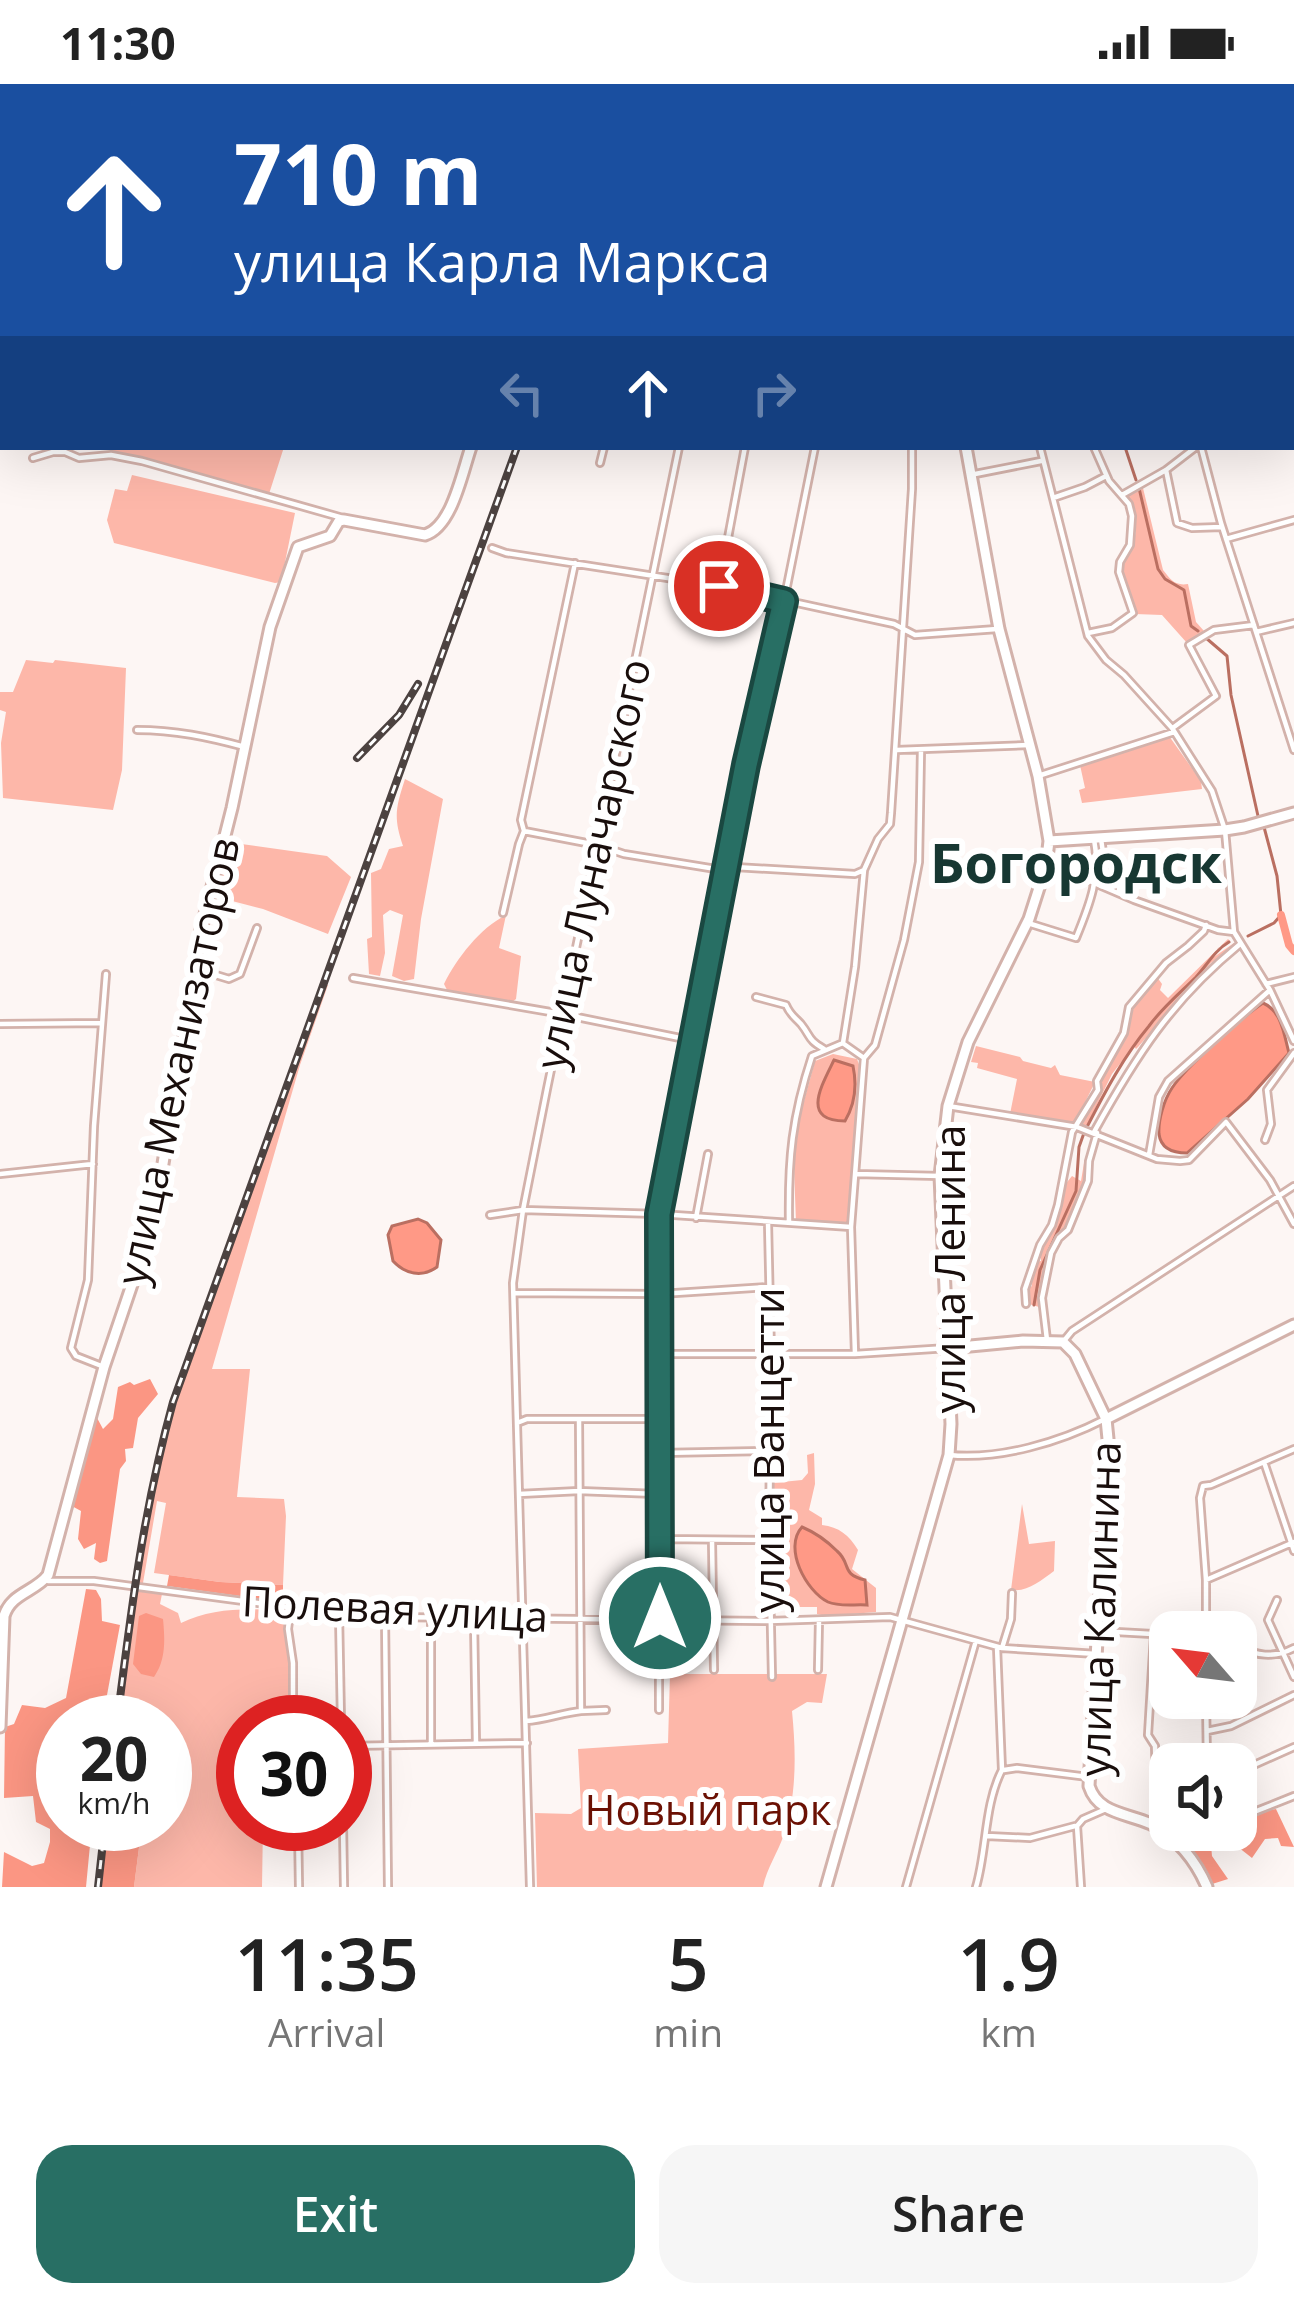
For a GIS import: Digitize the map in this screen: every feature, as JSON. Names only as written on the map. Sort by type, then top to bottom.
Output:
[{"type":"street","points":[[33,458],[65,452],[79,458],[111,455],[425,535],[441,527],[446,518],[470,450]]},
{"type":"street","points":[[600,463],[603,450]]},
{"type":"street","name":"улица Луначарского","points":[[530,1887],[514,1293],[523,1210],[679,450]]},
{"type":"street","points":[[719,586],[744,450]]},
{"type":"street","points":[[659,1710],[659,1214],[746,765],[814,450]]},
{"type":"street","points":[[843,1043],[864,870],[890,824],[912,450]]},
{"type":"street","name":"улица Ленина","points":[[826,1887],[949,1454],[940,1176],[948,1106],[968,1042],[1028,923],[1049,841],[1038,776],[999,629],[966,450]]},
{"type":"street","points":[[1041,450],[1087,633],[1106,660],[1173,730],[1212,791],[1225,830],[1234,932],[1294,1041]]},
{"type":"street","points":[[1087,633],[1112,628],[1133,613],[1119,572],[1133,532],[1129,504],[1106,476],[1095,450]]},
{"type":"street","points":[[1123,495],[1194,450]]},
{"type":"street","points":[[1199,450],[1294,750]]},
{"type":"street","points":[[970,475],[1044,460]]},
{"type":"street","points":[[1166,470],[1177,523],[1192,528],[1222,526]]},
{"type":"street","points":[[1053,498],[1106,476]]},
{"type":"street","name":"улица Механизаторов","points":[[44,1581],[100,1366],[142,1255],[161,1176],[194,968],[270,627],[294,554],[304,543],[330,536],[340,521],[348,519]]},
{"type":"street","points":[[1226,539],[1294,520]]},
{"type":"street","points":[[492,548],[506,554],[719,586],[894,623],[916,635],[999,629]]},
{"type":"street","points":[[503,914],[524,831],[521,820],[575,562]]},
{"type":"street","points":[[1038,776],[1173,730],[1216,696],[1189,645],[1206,632],[1294,623]]},
{"type":"street","points":[[137,730],[170,730],[244,747]]},
{"type":"street","points":[[897,750],[1029,745]]},
{"type":"street","points":[[855,1354],[851,1227],[864,1058],[875,1045],[904,940],[919,862],[921,750]]},
{"type":"street","points":[[1049,841],[1225,830],[1294,813]]},
{"type":"street","points":[[524,831],[722,870],[855,874],[864,870]]},
{"type":"street","points":[[1028,923],[1076,938],[1099,883],[1097,839]]},
{"type":"street","points":[[1110,888],[1112,872],[1119,872],[1119,893]]},
{"type":"street","points":[[1084,879],[1234,932]]},
{"type":"street","points":[[1025,1304],[1024,1289],[1052,1225],[1072,1132],[1124,1033],[1129,1006],[1207,925]]},
{"type":"street","points":[[194,968],[229,980],[240,974],[257,928]]},
{"type":"street","points":[[1047,1340],[1042,1298],[1051,1253],[1068,1230],[1088,1181],[1095,1132],[1154,1031],[1213,965],[1240,945]]},
{"type":"street","points":[[100,1366],[76,1356],[70,1348],[88,1280],[106,974]]},
{"type":"street","points":[[1149,1154],[1159,1097],[1168,1081],[1268,987],[1294,977]]},
{"type":"street","points":[[353,978],[692,1041]]},
{"type":"street","points":[[756,997],[786,1005],[810,1040],[824,1049]]},
{"type":"street","points":[[0,1024],[102,1023]]},
{"type":"street","points":[[843,1043],[864,1058]]},
{"type":"street","points":[[789,1224],[792,1126],[812,1056],[843,1043]]},
{"type":"street","points":[[1265,1139],[1270,1124],[1267,1090],[1294,1052]]},
{"type":"street","points":[[948,1106],[1077,1127],[1157,1159],[1189,1160],[1226,1122],[1270,1180],[1294,1224]]},
{"type":"street","points":[[696,1218],[708,1154]]},
{"type":"street","points":[[0,1174],[93,1165]]},
{"type":"street","points":[[855,1174],[940,1176]]},
{"type":"street","points":[[660,1354],[855,1354],[1064,1342],[1072,1331],[1294,1186]]},
{"type":"street","points":[[490,1215],[523,1210],[659,1214],[851,1227]]},
{"type":"street","name":"улица Ванцетти","points":[[767,1222],[772,1677]]},
{"type":"street","points":[[514,1293],[660,1294],[769,1287]]},
{"type":"street","points":[[949,1454],[999,1454],[1063,1436],[1294,1325]]},
{"type":"street","name":"улица Калинина","points":[[1064,1342],[1075,1354],[1106,1418],[1108,1454],[1088,1777],[1092,1796],[1107,1808],[1149,1819]]},
{"type":"street","points":[[517,1423],[527,1419],[659,1419]]},
{"type":"street","points":[[578,1419],[581,1711]]},
{"type":"street","points":[[1206,1611],[1203,1486],[1294,1449]]},
{"type":"street","points":[[661,1453],[771,1451]]},
{"type":"street","points":[[1206,1580],[1293,1545],[1265,1463]]},
{"type":"street","points":[[519,1494],[660,1494]]},
{"type":"street","points":[[661,1539],[769,1540]]},
{"type":"street","points":[[712,1541],[714,1670]]},
{"type":"street","points":[[0,1727],[6,1609],[12,1600],[44,1581]]},
{"type":"street","name":"Полевая улица","points":[[44,1581],[94,1581],[385,1617],[715,1621],[890,1617],[999,1648],[1097,1654]]},
{"type":"street","points":[[976,1887],[995,1784],[1002,1770],[999,1648],[1011,1619],[1012,1593]]},
{"type":"street","points":[[1277,1600],[1268,1620],[1294,1677]]},
{"type":"street","points":[[292,1695],[288,1628],[302,1610]]},
{"type":"street","points":[[339,1613],[341,1695]]},
{"type":"street","points":[[385,1617],[388,1887]]},
{"type":"street","points":[[431,1618],[431,1744]]},
{"type":"street","points":[[474,1620],[476,1743]]},
{"type":"street","points":[[818,1670],[819,1620]]},
{"type":"street","points":[[1099,1631],[1149,1635]]},
{"type":"street","points":[[906,1887],[976,1642]]},
{"type":"street","points":[[1257,1654],[1283,1654],[1294,1648]]},
{"type":"street","points":[[1207,1731],[1231,1726],[1294,1695]]},
{"type":"street","points":[[526,1721],[605,1710]]},
{"type":"street","points":[[1207,1719],[1207,1743]]},
{"type":"street","points":[[372,1747],[527,1743]]},
{"type":"street","points":[[1257,1764],[1294,1747]]},
{"type":"street","points":[[1002,1770],[1088,1777]]},
{"type":"street","points":[[1257,1811],[1294,1796]]},
{"type":"street","name":"улица Калинина","points":[[1081,1887],[1077,1826],[1107,1808]]},
{"type":"street","points":[[987,1836],[1030,1838],[1077,1826]]},
{"type":"street","points":[[298,1851],[299,1887]]},
{"type":"street","points":[[343,1851],[344,1887]]},
{"type":"street","name":"улица Калинина","points":[[1184,1851],[1208,1887]]},
{"type":"green space","points":[[109,450],[283,450],[269,494]]},
{"type":"green space","points":[[132,475],[295,513],[281,582],[114,543],[107,520],[115,489],[127,491]]},
{"type":"green space","points":[[1142,484],[1163,570],[1174,582],[1188,584],[1196,622],[1204,631],[1187,643],[1162,615],[1135,614],[1123,583],[1122,564],[1136,527],[1127,496]]},
{"type":"green space","points":[[26,660],[126,668],[122,770],[113,810],[3,798],[1,743],[6,712],[0,710],[0,692],[13,692]]},
{"type":"green space","points":[[1169,736],[1202,789],[1082,803],[1082,761]]},
{"type":"green space","points":[[405,779],[443,799],[414,979],[404,981],[392,976],[403,915],[390,910],[383,915],[385,953],[380,976],[369,974],[367,939],[372,937],[371,873],[381,869],[389,849],[403,846],[397,812]]},
{"type":"green space","points":[[227,842],[327,856],[351,877],[328,934],[213,896]]},
{"type":"green space","points":[[506,915],[499,948],[521,956],[516,999],[448,992],[444,984],[462,954]]},
{"type":"green space","points":[[1237,945],[1211,963],[1138,1047],[1134,1046],[1112,1074],[1086,1127],[1080,1126],[1124,1042],[1131,1009],[1157,977],[1168,998],[1217,950],[1211,959]]},
{"type":"green space","points":[[324,983],[328,985],[300,1065],[212,1369],[250,1369],[237,1497],[284,1499],[283,1585],[154,1573],[166,1503],[157,1501],[143,1583],[134,1582],[173,1402]]},
{"type":"green space","points":[[976,1046],[1051,1068],[1055,1065],[1060,1075],[1095,1082],[1074,1125],[1010,1114],[1017,1079],[977,1068],[978,1063],[971,1062]]},
{"type":"green space","points":[[833,1054],[857,1059],[860,1067],[850,1221],[847,1225],[796,1222],[793,1141],[815,1061]]},
{"type":"green space","points":[[1084,1163],[1085,1181],[1046,1269],[1039,1307],[1029,1304],[1026,1289],[1032,1286],[1035,1262],[1041,1261],[1063,1187],[1072,1176],[1081,1181]]},
{"type":"green space","points":[[814,1453],[815,1484],[809,1510],[822,1518],[822,1525],[838,1530],[855,1545],[852,1569],[876,1588],[876,1612],[826,1616],[817,1614],[817,1607],[779,1607],[772,1483],[802,1480],[808,1473],[807,1455]],"holes":[[[795,1546],[838,1551],[849,1573],[865,1580],[855,1604],[815,1590],[794,1552]]]},
{"type":"green space","points":[[1022,1504],[1029,1544],[1055,1541],[1054,1571],[1028,1588],[1011,1590]]},
{"type":"green space","points":[[134,1589],[162,1594],[160,1604],[178,1613],[181,1623],[222,1611],[295,1612],[286,1625],[289,1695],[216,1695],[216,1851],[263,1851],[262,1887],[134,1887],[139,1851],[192,1851],[192,1695],[122,1695]]},
{"type":"green space","name":"Новый парк","points":[[670,1674],[827,1674],[822,1703],[807,1702],[792,1711],[791,1804],[763,1887],[537,1887],[535,1813],[571,1814],[581,1808],[578,1749],[668,1743]]},
{"type":"shaded area","points":[[1263,1003],[1278,1018],[1289,1053],[1248,1099],[1187,1153],[1169,1150],[1160,1139],[1159,1128],[1172,1088],[1214,1043]]},
{"type":"shaded area","points":[[834,1060],[853,1066],[854,1094],[845,1121],[823,1115],[819,1108],[820,1090]]},
{"type":"shaded area","points":[[418,1219],[441,1240],[437,1267],[420,1273],[408,1272],[393,1261],[388,1235],[392,1226]]},
{"type":"shaded area","points":[[150,1379],[158,1394],[138,1418],[133,1448],[125,1449],[107,1561],[100,1563],[94,1559],[96,1543],[84,1549],[78,1539],[81,1511],[70,1505],[96,1416],[103,1429],[113,1419],[118,1387]]},
{"type":"shaded area","points":[[802,1527],[829,1544],[852,1575],[865,1580],[867,1605],[832,1604],[812,1589],[796,1557]]},
{"type":"shaded area","points":[[169,1575],[283,1585],[283,1602],[167,1586]]},
{"type":"shaded area","points":[[86,1589],[96,1590],[102,1621],[120,1625],[107,1695],[67,1695]]},
{"type":"shaded area","points":[[146,1613],[163,1619],[163,1657],[154,1677],[141,1674],[133,1664],[139,1616]]},
{"type":"shaded area","points":[[22,1705],[36,1707],[36,1822],[33,1796],[4,1798],[5,1727],[14,1724]]},
{"type":"shaded area","points":[[1276,1809],[1294,1847],[1281,1846],[1278,1838],[1265,1839],[1257,1851],[1257,1812]]},
{"type":"shaded area","points":[[47,1851],[89,1851],[86,1887],[2,1887],[4,1852],[32,1866],[44,1863]]},
{"type":"shaded area","points":[[105,1851],[139,1851],[134,1887],[101,1887]]},
{"type":"shaded area","points":[[1187,1851],[1212,1851],[1228,1879],[1209,1885]]},
{"type":"waterway","points":[[1126,450],[1136,480]]},
{"type":"waterway","points":[[1139,488],[1158,569],[1184,590],[1191,626],[1198,631]]},
{"type":"waterway","points":[[1206,638],[1227,656],[1258,816]]},
{"type":"waterway","points":[[1248,936],[1281,915],[1264,827]]},
{"type":"waterway","points":[[1281,915],[1294,951]]},
{"type":"waterway","points":[[1088,1125],[1140,1037],[1229,942]]},
{"type":"waterway","points":[[1034,1305],[1040,1270],[1076,1191],[1084,1133]]},
{"type":"railway","points":[[121,1695],[146,1522],[173,1402],[516,450]]},
{"type":"railway","points":[[357,758],[399,715],[418,684]]},
{"type":"railway","points":[[98,1887],[102,1851]]},
{"type":"district","name":"Богородск","points":[[1076,864]]},
{"type":"route","points":[[660,1618],[659,1214],[746,765],[784,601],[719,586]]}]
